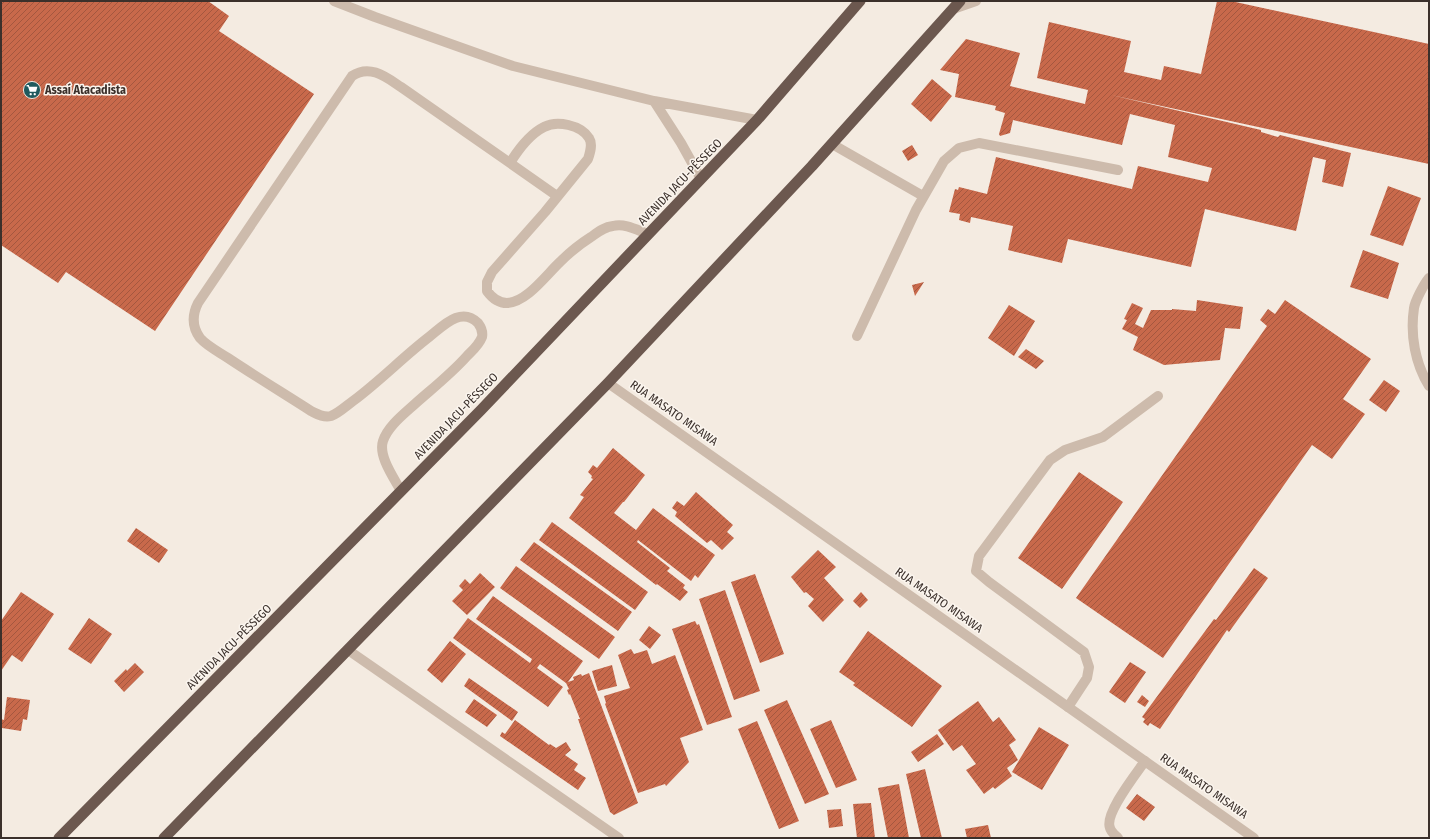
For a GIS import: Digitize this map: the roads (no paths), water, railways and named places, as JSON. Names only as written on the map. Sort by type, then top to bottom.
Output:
[{"type":"highway","name":"AVENIDA JACU-PÊSSEGO","points":[[59,838],[481,410],[757,120],[860,1]]},
{"type":"highway","points":[[164,838],[608,383],[832,144],[957,5]]},
{"type":"street","points":[[334,1],[513,66],[654,101],[757,120]]},
{"type":"street","points":[[957,5],[976,1]]},
{"type":"street","points":[[401,491],[383,458],[382,451],[384,439],[390,429],[401,417],[463,361],[478,345],[482,336],[481,327],[476,322],[461,315],[454,318],[427,338],[345,408],[330,416],[323,416],[311,411],[242,368],[206,343],[200,338],[195,328],[193,321],[195,310],[340,93],[352,76],[363,70],[384,76],[401,86],[557,196]]},
{"type":"street","points":[[654,101],[681,143],[701,179]]},
{"type":"street","points":[[510,162],[528,139],[544,126],[564,124],[580,130],[589,138],[591,143],[590,154],[584,165],[492,272],[487,282],[487,291],[492,298],[499,302],[508,303],[529,293],[561,261],[601,230],[612,226],[621,225],[648,234]]},
{"type":"street","points":[[857,336],[923,196],[944,161],[959,148],[979,142],[1118,170]]},
{"type":"street","points":[[832,144],[868,163],[923,196]]},
{"type":"street","points":[[1429,278],[1414,307],[1412,340],[1421,374],[1429,386]]},
{"type":"street","name":"RUA MASATO MISAWA","points":[[608,383],[1254,838]]},
{"type":"street","points":[[1068,707],[1087,678],[1089,667],[1084,652],[989,582],[976,570],[979,556],[1050,460],[1065,450],[1103,437],[1158,396]]},
{"type":"street","points":[[348,650],[619,838]]},
{"type":"street","points":[[1118,838],[1110,829],[1109,818],[1115,806],[1145,761]]},
{"type":"place","name":"Assaí Atacadista","points":[[32,90]]}]
